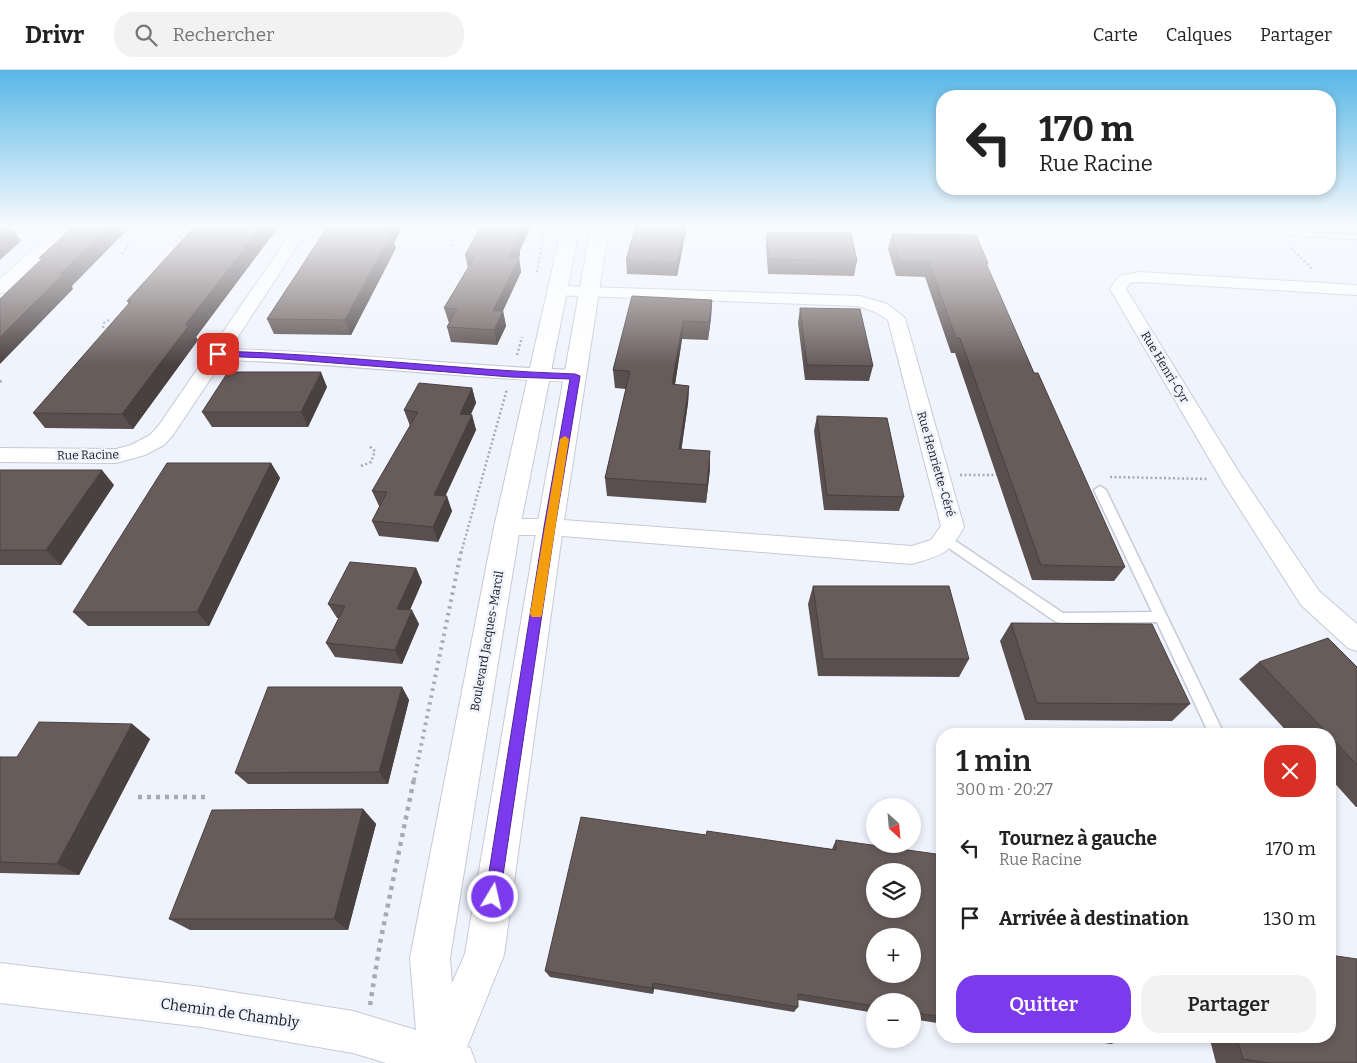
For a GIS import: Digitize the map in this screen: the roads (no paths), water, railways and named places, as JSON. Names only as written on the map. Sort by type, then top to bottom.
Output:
[{"type":"street","points":[[0,288],[17,272]]},
{"type":"street","name":"Rue Racine","points":[[0,455],[116,456],[145,447],[157,440],[166,430],[272,272]]},
{"type":"street","name":"Boulevard Jacques-Marcil","points":[[445,1062],[430,958],[506,527],[540,376],[547,285],[552,272]]},
{"type":"street","points":[[445,1062],[484,955],[550,527],[593,272]]},
{"type":"street","name":"Rue Henri-Cyr","points":[[1357,290],[1140,277],[1125,279],[1118,289],[1232,479],[1310,598],[1357,640]]},
{"type":"street","name":"Rue Henriette-Céré","points":[[547,285],[590,293],[860,301],[881,308],[896,318],[953,527],[944,539]]},
{"type":"street","points":[[218,354],[270,355],[511,375],[575,376]]},
{"type":"street","points":[[506,527],[550,527],[912,555],[939,546],[944,539]]},
{"type":"street","name":"Chemin de Chambly","points":[[0,983],[201,1007],[353,1032],[445,1062]]},
{"type":"lane","points":[[1100,490],[1214,728]]},
{"type":"lane","points":[[944,539],[1061,618],[1161,617]]}]
